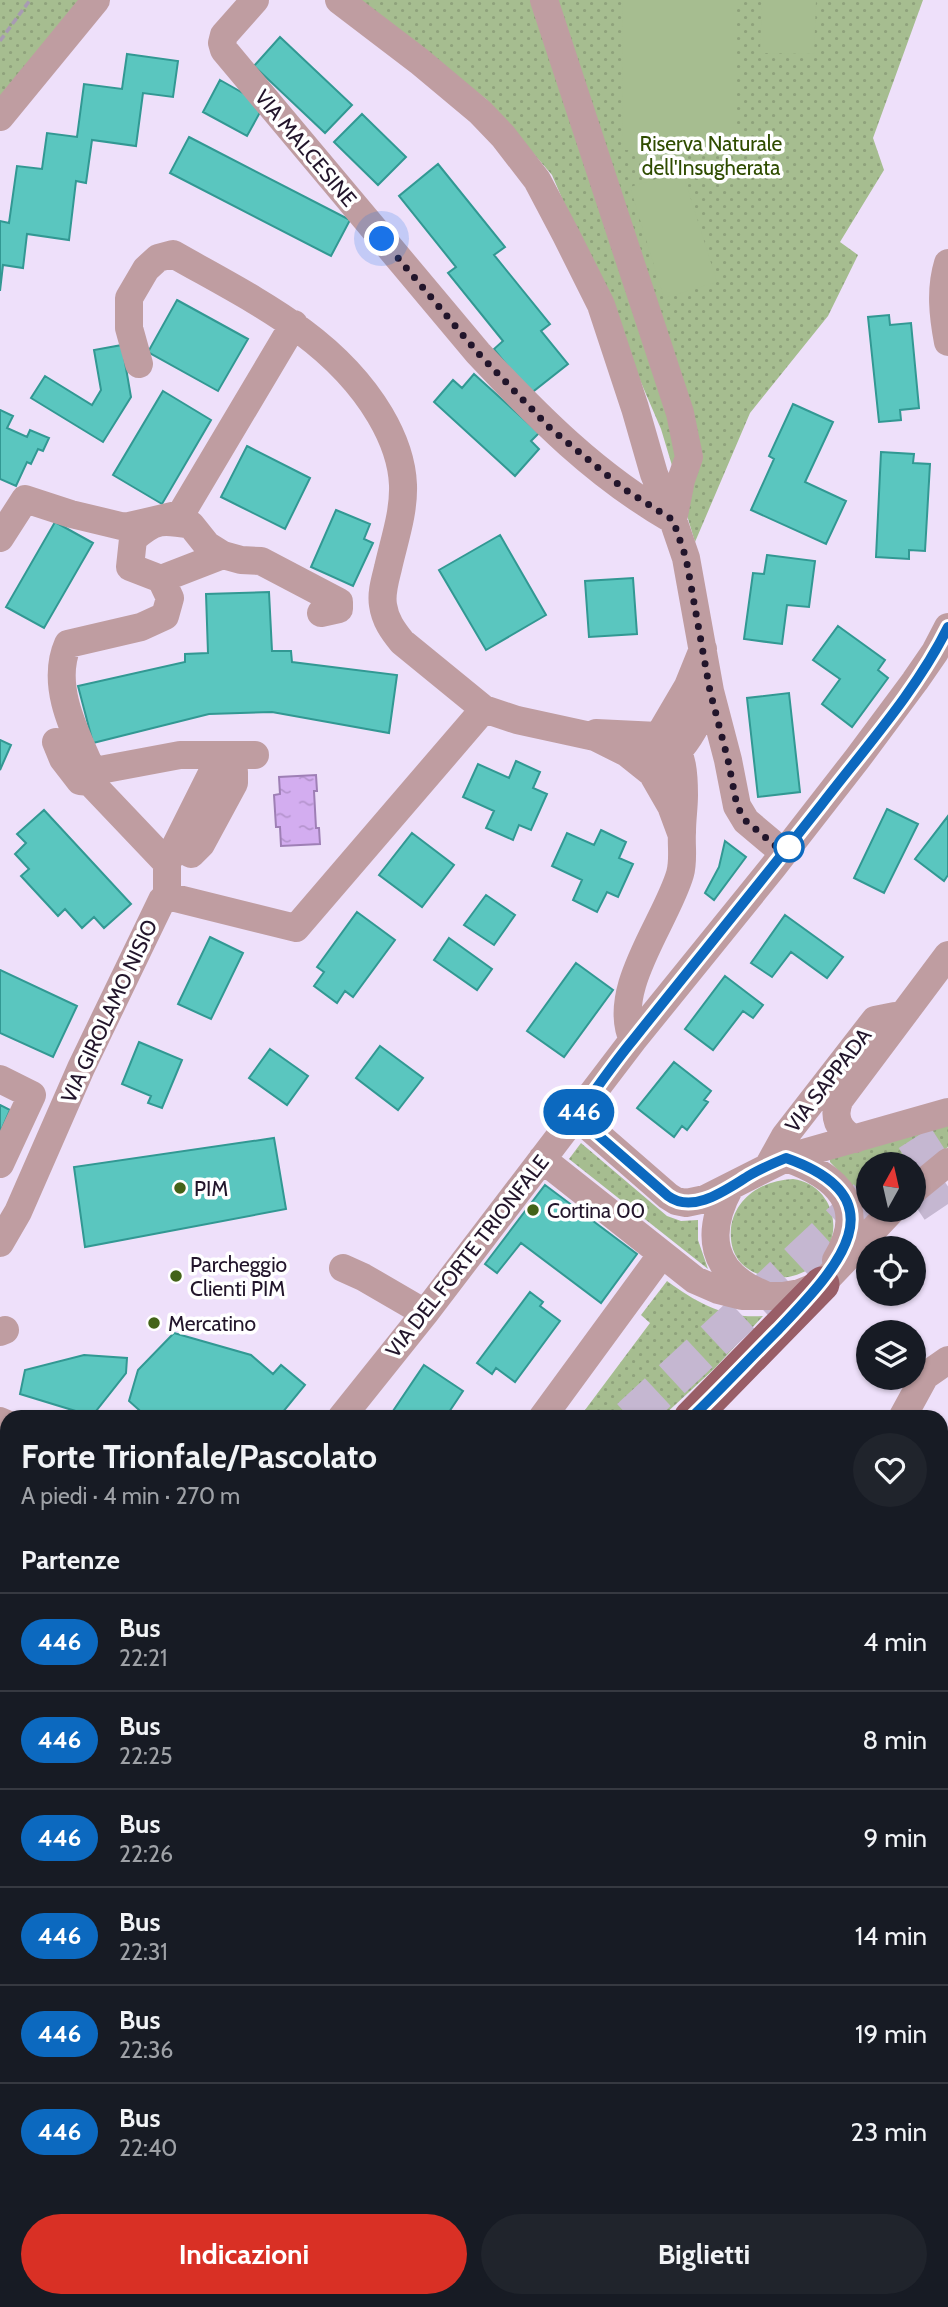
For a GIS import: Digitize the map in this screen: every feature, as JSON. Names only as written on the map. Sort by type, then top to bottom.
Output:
[{"type":"main road","points":[[699,1410],[822,1284]]},
{"type":"street","points":[[0,117],[96,0]]},
{"type":"street","name":"VIA MALCESINE","points":[[255,0],[224,35],[223,50],[478,353],[516,393],[550,428],[607,477],[638,500],[673,520]]},
{"type":"street","points":[[339,0],[480,112],[521,157],[537,180],[601,305],[654,474],[686,558],[710,691],[739,811],[746,821],[784,853]]},
{"type":"street","points":[[544,0],[680,413],[688,457],[673,520]]},
{"type":"street","points":[[139,364],[129,328],[129,298],[146,268],[158,258],[173,254],[294,324],[341,363],[358,383],[374,405],[396,446],[402,471],[403,496],[383,596],[388,623],[402,642],[484,709],[517,720],[579,733],[674,744],[701,742],[711,746],[728,760]]},
{"type":"street","points":[[948,263],[943,302],[948,342]]},
{"type":"street","points":[[0,538],[25,499],[125,527],[181,514],[294,324]]},
{"type":"street","points":[[223,555],[161,579],[130,567],[133,539],[149,524],[167,520],[191,525],[207,545],[223,555],[261,561],[339,602],[339,609],[321,613]]},
{"type":"street","points":[[161,579],[170,598],[164,615],[141,626],[68,645],[64,652],[62,681],[63,696],[92,778],[172,855],[167,897]]},
{"type":"street","name":"VIA DEL FORTE TRIONFALE","points":[[347,1410],[633,1040],[784,853],[904,696],[935,652],[948,627]]},
{"type":"street","points":[[633,1040],[627,1017],[631,992],[678,880],[682,864],[684,781],[674,744],[688,686],[703,649]]},
{"type":"street","points":[[647,769],[697,725],[710,691]]},
{"type":"street","name":"VIA GIROLAMO NISIO","points":[[0,1242],[18,1212],[81,1068],[160,902],[167,897],[296,928],[484,709]]},
{"type":"street","points":[[579,733],[608,742],[647,769],[671,806],[681,833]]},
{"type":"street","points":[[56,742],[63,759],[80,781],[92,778],[100,770],[180,755],[255,755]]},
{"type":"street","name":"VIA SAPPADA","points":[[855,1139],[844,1133],[838,1125],[838,1104],[948,955]]},
{"type":"street","name":"VIA SAPPADA","points":[[778,1162],[785,1136],[875,1020],[901,1016]]},
{"type":"street","points":[[0,1079],[32,1095],[0,1164]]},
{"type":"street","points":[[576,1116],[676,1201],[694,1202],[778,1162],[948,1112]]},
{"type":"street","points":[[542,1159],[706,1286],[741,1296],[789,1296],[822,1284],[881,1222]]},
{"type":"street","points":[[778,1162],[808,1166],[828,1178],[841,1190],[848,1205],[848,1238],[822,1284]]},
{"type":"street","points":[[928,1186],[948,1162]]},
{"type":"street","points":[[730,1187],[720,1206],[716,1222],[716,1250],[720,1260],[734,1277],[746,1287],[765,1295]]},
{"type":"street","points":[[548,1410],[662,1254]]},
{"type":"street","points":[[343,1268],[425,1312]]},
{"type":"street","points":[[906,1410],[925,1376],[948,1360]]},
{"type":"path","points":[[0,41],[30,0]]},
{"type":"green space","points":[[0,0],[94,0],[0,104]]},
{"type":"green space","name":"Riserva Naturale dell'Insugherata","points":[[355,0],[923,0],[873,138],[884,170],[840,242],[858,255],[828,316],[750,413],[695,542],[661,429],[552,175],[486,99]]},
{"type":"green space","points":[[623,0],[734,0],[734,150],[622,150]]},
{"type":"green space","points":[[762,0],[816,0],[814,54],[760,53]]},
{"type":"green space","points":[[682,171],[717,282],[664,298],[630,187]]},
{"type":"green space","points":[[948,1124],[948,1147],[926,1164],[926,1152],[856,1152],[856,1201],[850,1183],[830,1159]]},
{"type":"green space","points":[[581,1143],[667,1216],[681,1221],[698,1220],[698,1240],[708,1269],[569,1159]]},
{"type":"green space","points":[[793,1179],[814,1187],[822,1195],[832,1214],[832,1237],[821,1259],[812,1267],[788,1277],[763,1276],[741,1263],[732,1247],[731,1228],[734,1217],[738,1207],[752,1192],[771,1183]]},
{"type":"green space","points":[[667,1281],[712,1308],[737,1315],[763,1316],[715,1368],[670,1410],[585,1410],[650,1323],[641,1315]]},
{"type":"water","points":[[316,775],[316,828],[319,828],[320,844],[281,846],[280,827],[276,827],[274,795],[280,794],[279,777]]},
{"type":"building","points":[[280,37],[352,105],[325,133],[254,66]]},
{"type":"building","points":[[127,54],[178,61],[173,97],[143,93],[136,146],[92,140],[86,183],[76,181],[69,240],[27,234],[23,268],[3,265],[0,291],[0,221],[9,223],[17,166],[42,169],[47,133],[77,137],[84,84],[122,89]]},
{"type":"building","points":[[220,80],[264,105],[247,136],[203,112]]},
{"type":"building","points":[[362,114],[406,157],[378,185],[334,142]]},
{"type":"building","points":[[189,137],[350,220],[331,256],[170,173]]},
{"type":"building","points":[[438,164],[505,247],[494,255],[550,324],[541,331],[568,364],[530,394],[494,349],[503,341],[448,273],[456,267],[399,196]]},
{"type":"building","points":[[177,300],[248,339],[218,391],[148,352]]},
{"type":"building","points":[[889,315],[890,325],[911,323],[919,408],[900,410],[901,420],[879,422],[868,317]]},
{"type":"building","points":[[122,345],[131,397],[103,442],[31,398],[45,376],[92,405],[101,390],[94,350]]},
{"type":"building","points":[[474,374],[539,433],[531,441],[539,449],[515,476],[434,402],[453,380],[462,388]]},
{"type":"building","points":[[163,391],[211,420],[162,504],[113,475]]},
{"type":"building","points":[[793,404],[833,422],[805,482],[846,501],[826,544],[751,510],[774,459],[769,456]]},
{"type":"building","points":[[0,410],[13,416],[7,428],[27,437],[30,430],[49,438],[43,451],[38,449],[31,464],[27,462],[16,486],[0,479]]},
{"type":"building","points":[[247,446],[310,478],[285,529],[221,497]]},
{"type":"building","points":[[881,452],[914,454],[913,463],[930,464],[925,551],[909,550],[909,559],[876,557]]},
{"type":"building","points":[[336,510],[370,524],[364,539],[373,543],[353,586],[311,567]]},
{"type":"building","points":[[55,522],[93,543],[44,628],[6,607]]},
{"type":"building","points":[[500,535],[546,615],[486,650],[439,570]]},
{"type":"building","points":[[767,555],[815,561],[809,607],[787,605],[782,644],[744,639],[753,573],[764,574]]},
{"type":"building","points":[[633,578],[637,634],[589,637],[585,581]]},
{"type":"building","points":[[269,592],[272,651],[291,651],[292,662],[397,675],[389,733],[272,712],[209,714],[93,743],[78,686],[185,662],[185,654],[208,653],[206,594]]},
{"type":"building","points":[[838,626],[885,660],[878,670],[888,678],[852,727],[822,704],[840,679],[813,660]]},
{"type":"building","points":[[789,693],[800,792],[758,797],[747,698]]},
{"type":"building","points":[[0,740],[11,745],[0,770]]},
{"type":"building","points":[[516,761],[540,772],[533,788],[547,794],[531,830],[519,825],[513,840],[486,828],[494,811],[463,797],[478,764],[509,778]]},
{"type":"building","points":[[887,809],[918,824],[884,893],[854,878]]},
{"type":"building","points":[[44,810],[131,904],[104,928],[94,917],[82,928],[65,909],[58,916],[21,876],[29,869],[15,854],[26,843],[17,834]]},
{"type":"building","points":[[948,816],[948,875],[944,881],[915,859]]},
{"type":"building","points":[[601,830],[626,842],[619,858],[633,864],[618,897],[607,892],[597,912],[573,900],[582,880],[552,866],[567,833],[594,845]]},
{"type":"building","points":[[412,833],[454,865],[422,907],[379,875]]},
{"type":"building","points":[[725,841],[746,857],[714,900],[705,893],[719,867]]},
{"type":"building","points":[[486,895],[515,915],[494,945],[464,925]]},
{"type":"building","points":[[357,912],[395,940],[353,997],[345,991],[337,1003],[314,986],[324,972],[317,967]]},
{"type":"building","points":[[785,915],[843,957],[827,978],[791,952],[772,977],[751,963]]},
{"type":"building","points":[[210,937],[243,953],[211,1019],[178,1004]]},
{"type":"building","points":[[449,938],[492,969],[477,990],[434,960]]},
{"type":"building","points":[[576,963],[613,990],[564,1057],[527,1031]]},
{"type":"building","points":[[0,970],[77,1006],[53,1057],[0,1033]]},
{"type":"building","points":[[725,976],[763,1005],[753,1018],[743,1011],[713,1050],[685,1029]]},
{"type":"building","points":[[139,1042],[182,1060],[162,1108],[148,1103],[151,1096],[122,1084]]},
{"type":"building","points":[[380,1046],[423,1078],[398,1110],[356,1078]]},
{"type":"building","points":[[270,1049],[308,1076],[287,1105],[249,1078]]},
{"type":"building","points":[[674,1062],[711,1091],[704,1100],[708,1102],[687,1130],[682,1126],[674,1137],[637,1108]]},
{"type":"building","points":[[0,1105],[10,1110],[0,1133]]},
{"type":"building","name":"PIM","points":[[274,1138],[286,1209],[85,1247],[74,1167]]},
{"type":"building","points":[[545,1185],[637,1254],[601,1303],[521,1243],[497,1273],[485,1264]]},
{"type":"building","points":[[530,1292],[543,1302],[540,1306],[560,1321],[515,1382],[496,1368],[492,1374],[477,1363]]},
{"type":"building","points":[[174,1333],[251,1355],[273,1374],[281,1365],[305,1385],[285,1410],[139,1410],[129,1401],[138,1370]]},
{"type":"building","points":[[84,1355],[127,1358],[126,1373],[97,1410],[72,1410],[20,1394],[25,1370]]},
{"type":"building","points":[[424,1365],[463,1391],[450,1410],[394,1410]]},
{"type":"tunnel","points":[[926,1153],[948,1139]]},
{"type":"tunnel","points":[[926,1196],[948,1181]]},
{"type":"tunnel","points":[[639,1410],[856,1208]]},
{"type":"bus line","name":"446","points":[[699,1410],[822,1284],[850,1231],[850,1214],[844,1196],[835,1183],[821,1173],[786,1158],[708,1198],[680,1202],[668,1196],[576,1116],[633,1040],[774,867],[857,759],[935,652],[948,627]]},
{"type":"place","name":"PIM","points":[[180,1188]]},
{"type":"place","name":"Cortina 00","points":[[533,1210]]},
{"type":"place","name":"Parcheggio Clienti PIM","points":[[176,1276]]},
{"type":"place","name":"Mercatino","points":[[154,1323]]},
{"type":"route","points":[[382,239],[478,353],[550,428],[607,477],[638,500],[673,520],[686,558],[710,691],[737,806],[742,817],[766,839],[784,853],[789,847]]}]
